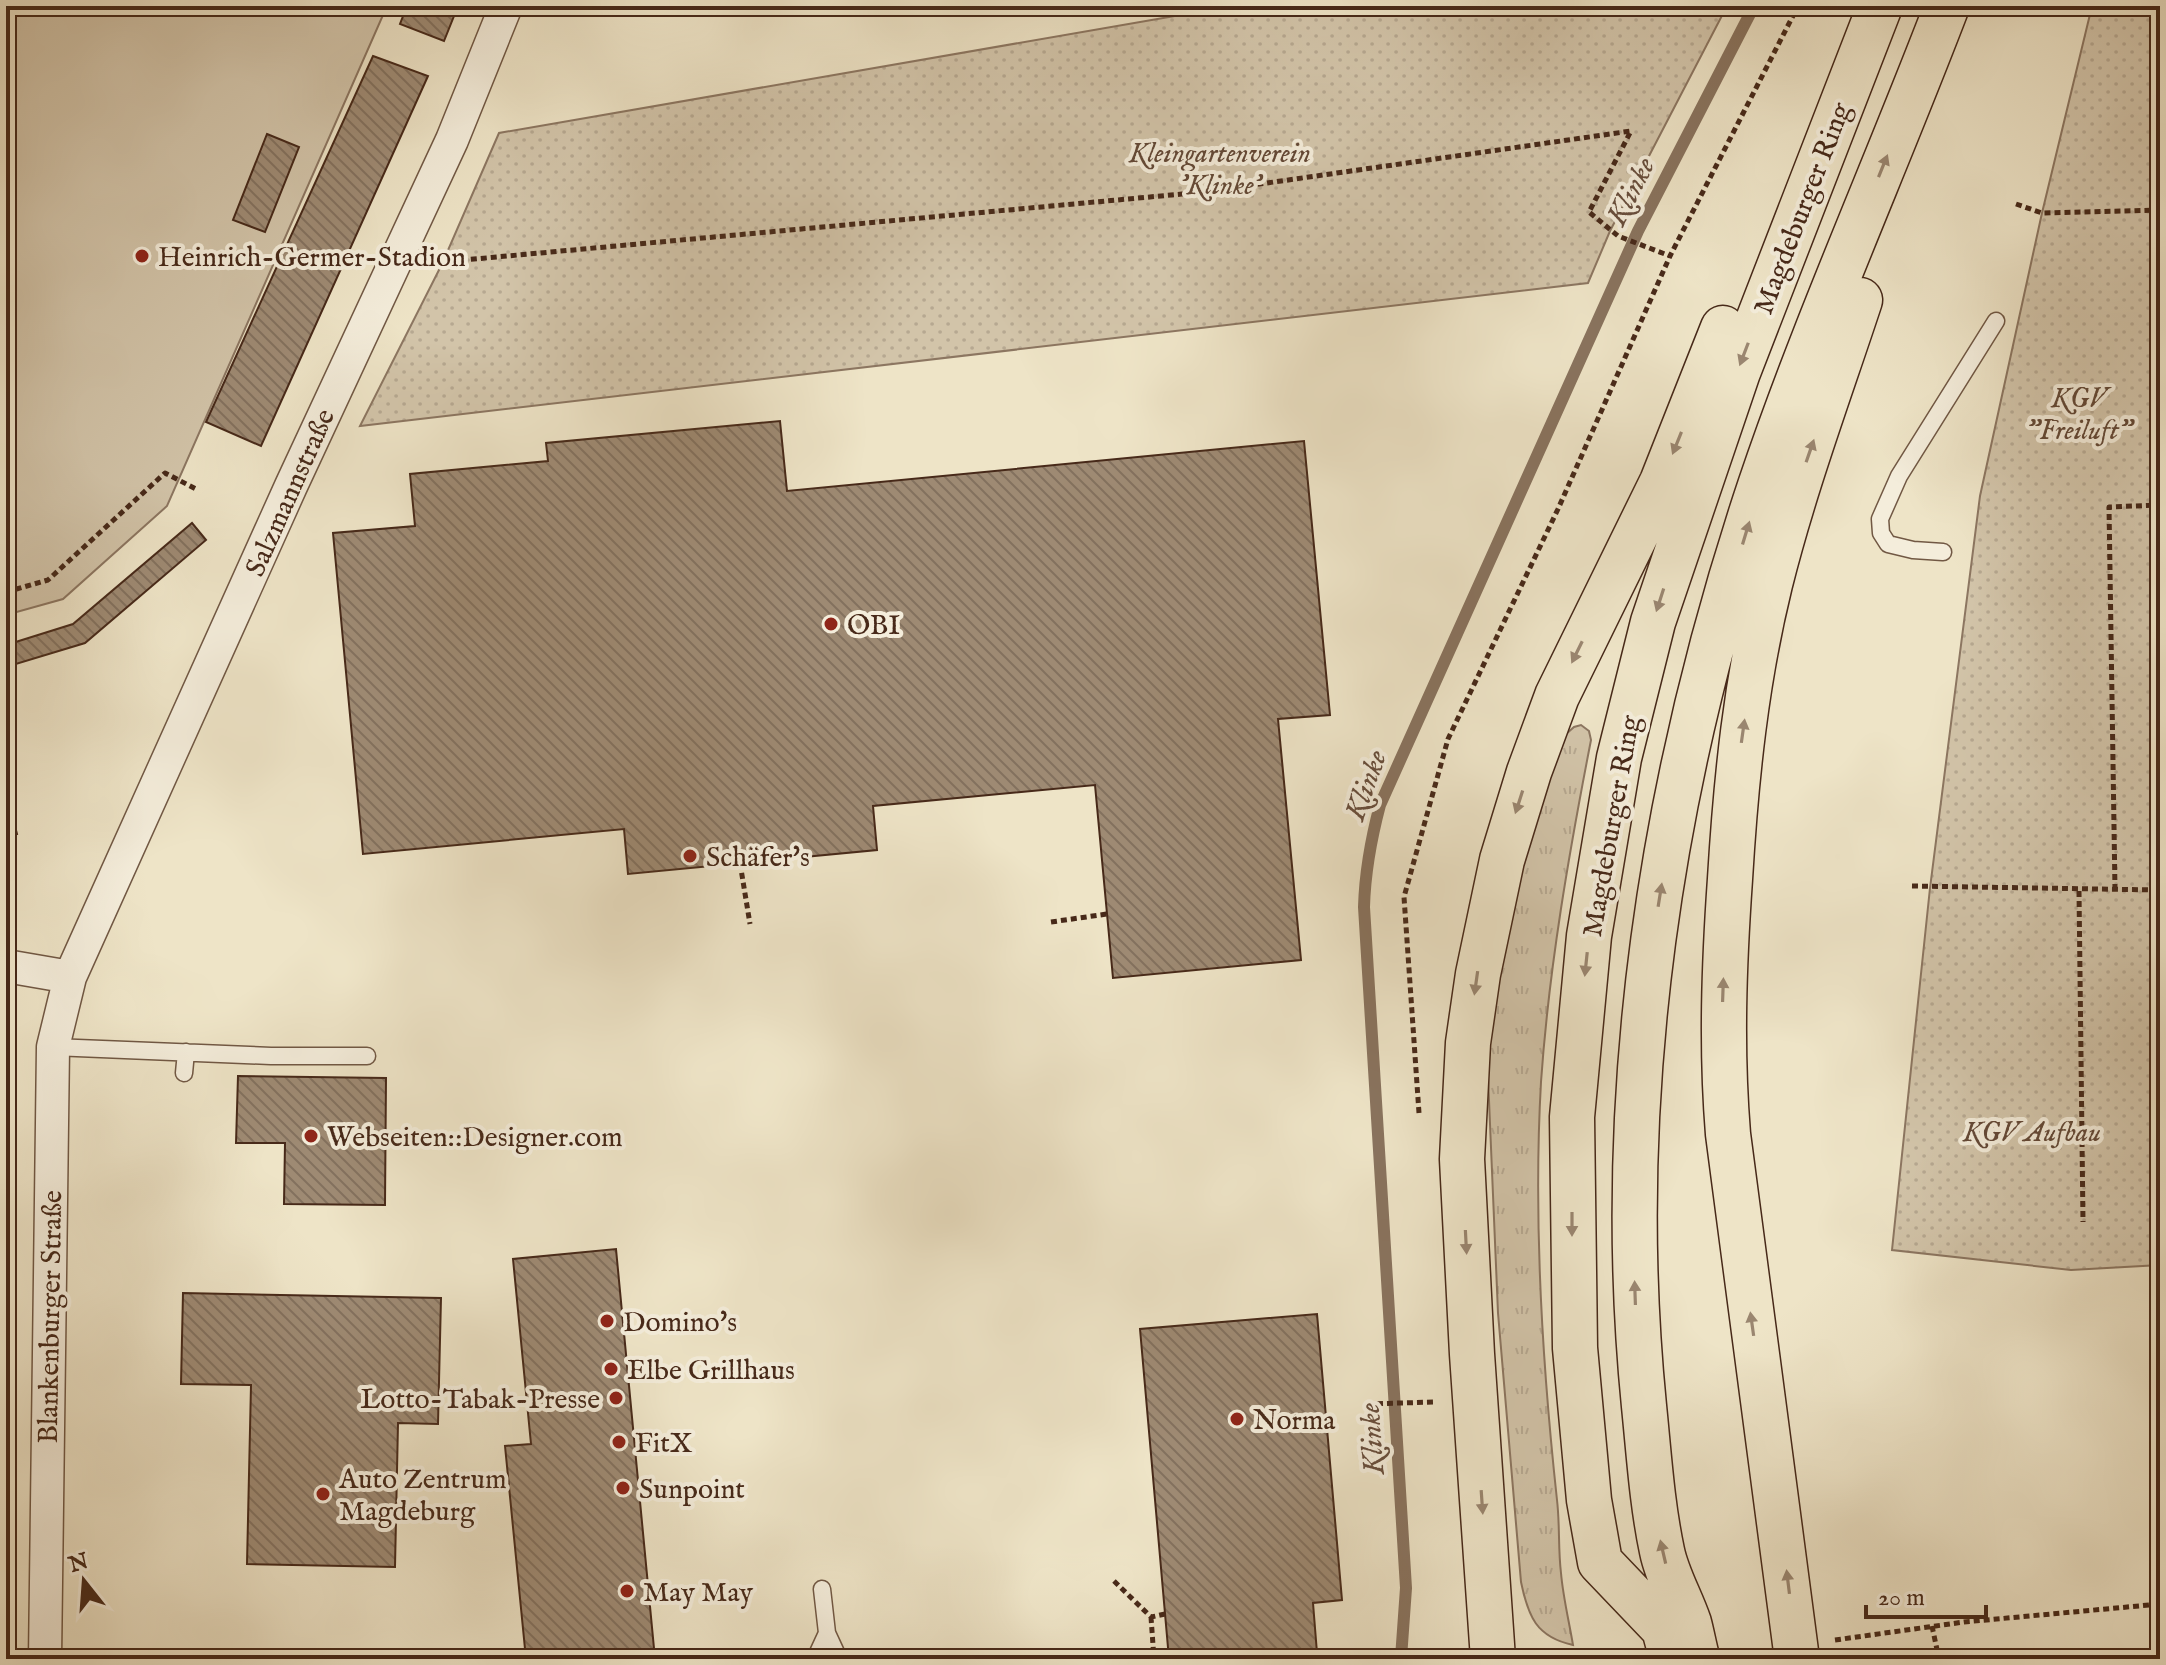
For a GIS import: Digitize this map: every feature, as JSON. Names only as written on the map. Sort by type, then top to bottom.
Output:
[{"type":"highway","name":"Magdeburger Ring","points":[[1681,1643],[1600,1562],[1589,1500],[1575,1348],[1572,1234],[1572,1117],[1579,1027],[1602,848],[1619,758],[1657,609],[1696,490],[1782,255],[1880,6]]},
{"type":"highway","name":"Magdeburger Ring","points":[[1681,1643],[1662,1556],[1652,1490],[1635,1292],[1636,1127],[1652,940],[1684,760],[1719,620],[1761,485],[1854,238],[1947,6]]},
{"type":"highway","points":[[1797,1659],[1729,1147],[1723,1054],[1724,957],[1735,797],[1753,665],[1785,530],[1860,299],[1854,238]]},
{"type":"highway","points":[[1493,1659],[1462,1159],[1468,1043],[1490,906],[1529,772],[1571,665],[1662,482],[1729,313],[1782,255]]},
{"type":"street","name":"Salzmannstraße","points":[[70,977],[291,486],[452,140],[506,6]]},
{"type":"street","points":[[6,966],[70,977]]},
{"type":"street","name":"Blankenburger Straße","points":[[45,1659],[53,1047],[70,977]]},
{"type":"lane","points":[[1943,552],[1888,544],[1881,533],[1880,519],[1899,476],[1923,435],[1996,321]]},
{"type":"lane","points":[[53,1047],[271,1056],[367,1056]]},
{"type":"lane","points":[[184,1073],[186,1052]]},
{"type":"lane","points":[[822,1589],[827,1633],[839,1659]]},
{"type":"lane","points":[[815,1659],[827,1633]]},
{"type":"path","points":[[442,264],[1204,192],[1631,131],[1589,212],[1618,236],[1670,256]]},
{"type":"path","points":[[2016,204],[2042,213],[2160,210]]},
{"type":"path","points":[[6,592],[48,580],[165,473],[196,489]]},
{"type":"path","points":[[2115,890],[2109,507],[2160,505]]},
{"type":"path","points":[[740,863],[750,924]]},
{"type":"path","points":[[1912,886],[2160,890]]},
{"type":"path","points":[[2079,891],[2083,1222]]},
{"type":"path","points":[[1051,922],[1107,914]]},
{"type":"path","points":[[1367,1404],[1436,1402]]},
{"type":"path","points":[[1114,1581],[1151,1617],[1154,1659]]},
{"type":"path","points":[[1856,1636],[2160,1604]]},
{"type":"path","points":[[1151,1617],[1165,1614]]},
{"type":"path","points":[[1932,1626],[1939,1659]]},
{"type":"green space","name":"Heinrich-Germer-Stadion","points":[[6,6],[387,6],[167,506],[63,599],[6,615]]},
{"type":"green space","name":"Kleingartenverein 'Klinke'","points":[[1262,6],[1727,6],[1610,231],[1588,283],[360,426],[442,264],[499,133],[1192,13]]},
{"type":"green space","name":"KGV Aufbau","points":[[2092,6],[2160,6],[2160,1265],[2071,1270],[1892,1250],[1930,888],[1980,496],[2042,213]]},
{"type":"green space","points":[[1581,725],[1589,731],[1591,740],[1549,996],[1541,1082],[1538,1187],[1540,1291],[1547,1396],[1562,1582],[1573,1645],[1542,1631],[1531,1615],[1521,1582],[1498,1313],[1487,1053],[1491,1012],[1527,844],[1565,735]]},
{"type":"building","points":[[407,6],[458,6],[444,41],[400,24]]},
{"type":"building","points":[[373,56],[428,76],[261,446],[206,422]]},
{"type":"building","points":[[267,134],[299,147],[265,232],[233,220]]},
{"type":"building","name":"OBI","points":[[780,421],[787,491],[1304,441],[1330,715],[1278,719],[1301,960],[1113,978],[1095,785],[873,806],[877,850],[628,874],[624,829],[363,854],[333,533],[415,526],[410,474],[548,461],[546,443]]},
{"type":"building","points":[[192,523],[206,540],[85,643],[6,667],[6,645],[73,624]]},
{"type":"building","points":[[6,791],[17,834],[6,837]]},
{"type":"building","name":"Webseiten::Designer.com","points":[[238,1076],[386,1078],[385,1205],[284,1204],[285,1143],[236,1143]]},
{"type":"building","points":[[616,1249],[655,1659],[526,1659],[505,1446],[531,1444],[513,1259]]},
{"type":"building","name":"Auto Zentrum Magdeburg","points":[[183,1293],[441,1298],[438,1424],[398,1423],[395,1567],[247,1564],[251,1385],[181,1384]]},
{"type":"building","name":"Norma","points":[[1317,1314],[1342,1600],[1313,1603],[1317,1653],[1251,1659],[1169,1659],[1140,1329]]},
{"type":"building","points":[[1317,1653],[1317,1659],[1248,1659]]},
{"type":"waterway","name":"Klinke","points":[[1401,1658],[1406,1588],[1364,907],[1374,830],[1380,805],[1638,231],[1754,6]]},
{"type":"place","name":"Heinrich-Germer-Stadion","points":[[142,256]]},
{"type":"place","name":"OBI","points":[[831,624]]},
{"type":"place","name":"Schäfer's","points":[[690,856]]},
{"type":"place","name":"Webseiten::Designer.com","points":[[311,1136]]},
{"type":"place","name":"Domino's","points":[[607,1321]]},
{"type":"place","name":"Elbe Grillhaus","points":[[611,1369]]},
{"type":"place","name":"Lotto-Tabak-Presse","points":[[616,1398]]},
{"type":"place","name":"Norma","points":[[1237,1419]]},
{"type":"place","name":"FitX","points":[[619,1442]]},
{"type":"place","name":"Sunpoint","points":[[623,1488]]},
{"type":"place","name":"Auto Zentrum Magdeburg","points":[[323,1494]]},
{"type":"place","name":"May May","points":[[627,1591]]},
{"type":"park label","name":"KGV \"Freiluft\"","points":[[2079,413]]}]
